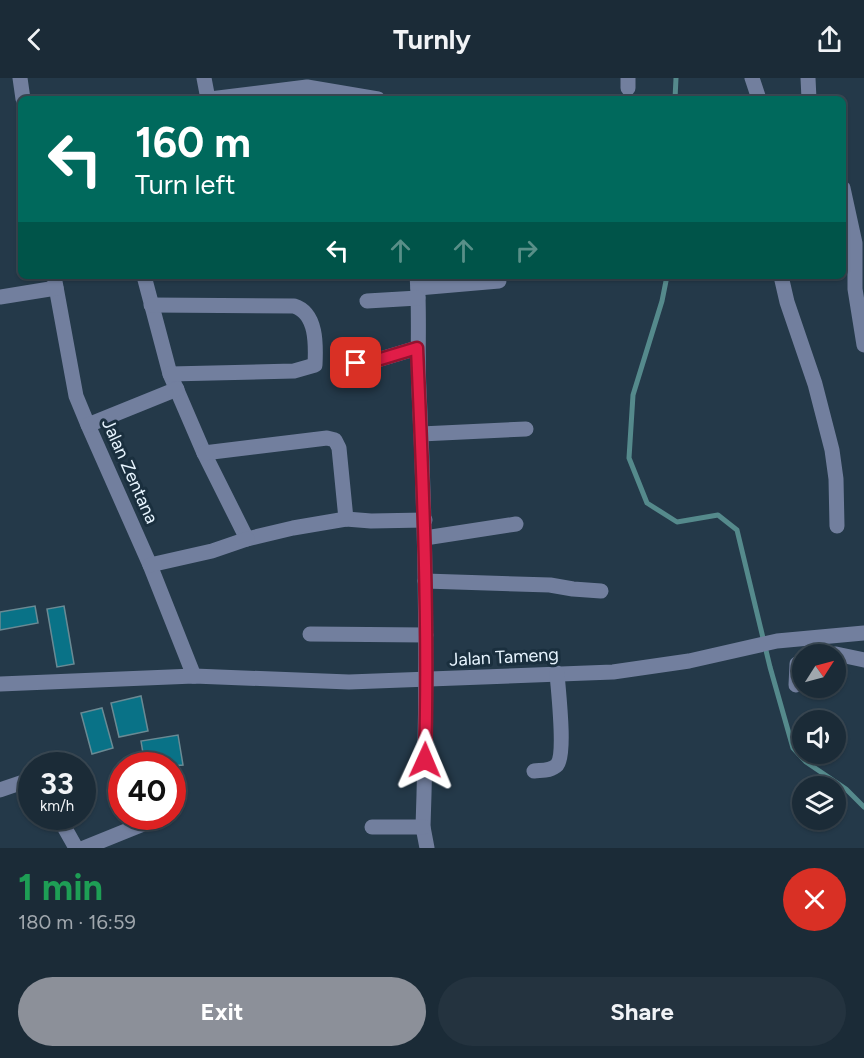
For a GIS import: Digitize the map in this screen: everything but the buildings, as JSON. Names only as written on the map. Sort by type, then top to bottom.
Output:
[{"type":"street","points":[[20,78],[23,96]]},
{"type":"street","points":[[204,78],[208,96]]},
{"type":"street","points":[[752,78],[758,96]]},
{"type":"street","points":[[808,78],[809,96]]},
{"type":"street","points":[[235,96],[306,88],[358,96]]},
{"type":"street","points":[[846,202],[855,243],[864,345]]},
{"type":"street","points":[[145,279],[170,374],[204,453],[247,539]]},
{"type":"street","points":[[782,279],[832,450],[836,479],[837,526]]},
{"type":"street","points":[[367,301],[418,287],[499,281]]},
{"type":"street","points":[[0,297],[55,282]]},
{"type":"street","name":"Jalan Zentana","points":[[55,282],[76,396],[150,565],[194,676]]},
{"type":"street","points":[[418,287],[417,348],[425,520],[423,827],[428,848]]},
{"type":"street","points":[[152,305],[294,306],[301,308],[310,319],[316,346],[315,365],[305,369],[170,374]]},
{"type":"street","points":[[339,364],[374,361],[417,348]]},
{"type":"street","points":[[88,425],[177,389]]},
{"type":"street","points":[[421,434],[526,429]]},
{"type":"street","points":[[204,453],[327,438],[335,440],[339,448],[346,519]]},
{"type":"street","points":[[150,565],[212,552],[247,539],[293,528],[346,519],[425,520]]},
{"type":"street","points":[[425,538],[516,524]]},
{"type":"street","points":[[425,581],[550,585],[601,591]]},
{"type":"street","name":"Jalan Tameng","points":[[0,684],[194,676],[348,682],[425,681],[613,672],[689,661],[777,641],[864,633]]},
{"type":"street","points":[[310,634],[426,635]]},
{"type":"street","points":[[829,636],[831,644]]},
{"type":"street","points":[[846,656],[864,660]]},
{"type":"street","points":[[534,771],[552,769],[560,757],[561,728],[557,673]]},
{"type":"street","points":[[0,790],[18,784]]},
{"type":"street","points":[[372,827],[423,827]]},
{"type":"street","points":[[66,830],[76,848]]},
{"type":"street","points":[[84,848],[128,830]]},
{"type":"waterway","points":[[675,96],[676,78]]},
{"type":"waterway","points":[[666,279],[662,301],[633,395],[629,458],[647,503],[677,522],[718,515],[737,530],[770,667],[793,748],[806,762],[846,789],[864,807]]},
{"type":"route","points":[[356,363],[374,361],[417,348],[425,520],[425,760]]}]
